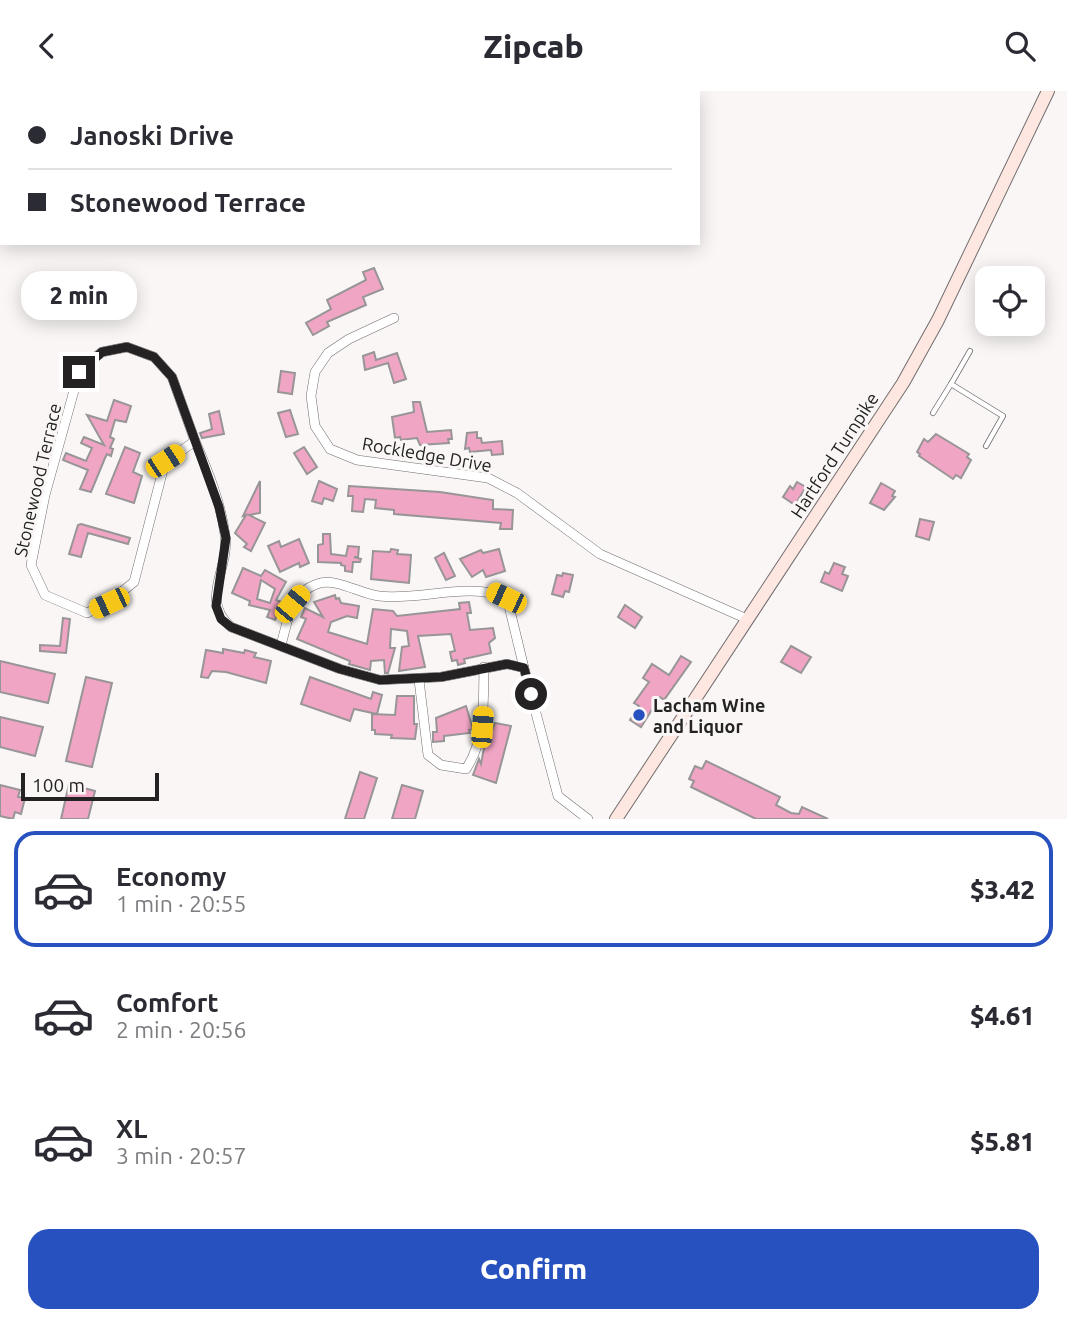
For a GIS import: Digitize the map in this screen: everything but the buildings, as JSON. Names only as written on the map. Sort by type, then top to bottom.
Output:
[{"type":"main road","name":"Hartford Turnpike","points":[[616,819],[909,372],[938,320],[1048,91]]},
{"type":"street","name":"Rockledge Drive","points":[[394,318],[349,339],[328,353],[315,372],[311,397],[315,426],[330,449],[358,460],[488,478],[517,493],[600,554],[747,619]]},
{"type":"street","name":"Stonewood Terrace","points":[[195,441],[165,461],[134,582],[109,603],[87,613],[44,595],[31,565],[45,495],[80,369],[102,352],[127,347],[154,357],[177,386],[219,507],[226,538],[216,591],[216,606],[221,619],[231,627],[281,645]]},
{"type":"street","points":[[524,668],[507,664],[419,680],[380,680],[340,669],[281,645],[292,604],[303,592],[317,584],[330,581],[378,596],[408,597],[490,591],[506,598],[558,796],[588,819]]},
{"type":"street","points":[[419,680],[428,755],[440,765],[466,769],[474,756],[482,727],[484,667]]},
{"type":"lane","points":[[933,413],[970,351]]},
{"type":"lane","points":[[951,383],[1003,416],[986,446]]},
{"type":"place","name":"Lacham Wine and Liquor","points":[[639,715]]},
{"type":"route","points":[[79,372],[102,352],[127,347],[154,357],[172,377],[219,507],[226,538],[216,591],[216,606],[221,619],[231,627],[340,669],[380,680],[419,680],[507,664],[524,668],[531,694]]}]
